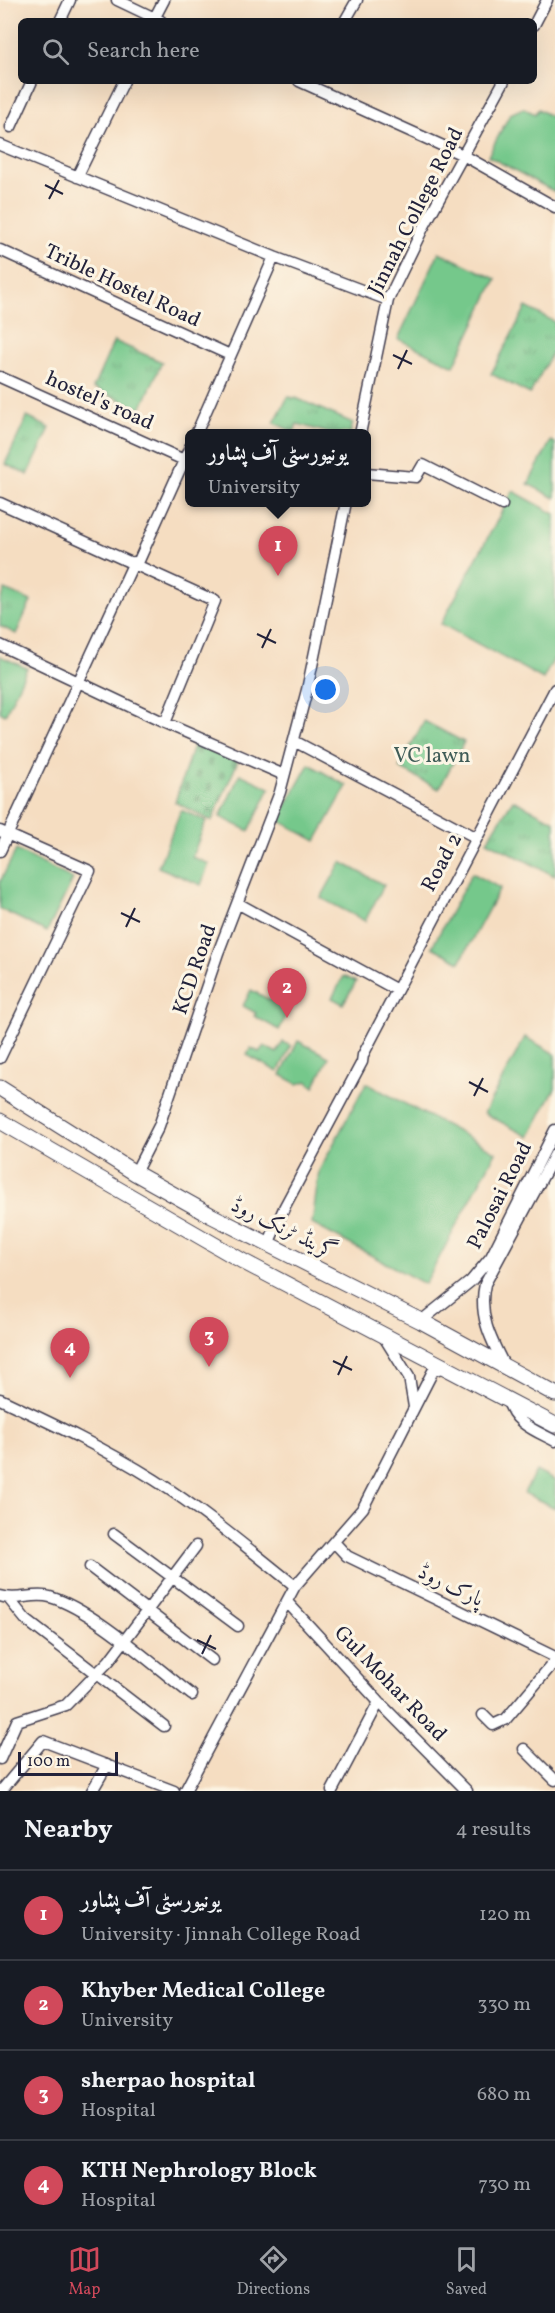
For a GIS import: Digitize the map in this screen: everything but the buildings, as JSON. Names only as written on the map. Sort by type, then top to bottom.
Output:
[{"type":"highway","name":"گرینڈ ٹرنک روڈ","points":[[0,1088],[135,1173],[421,1321],[555,1394]]},
{"type":"highway","points":[[0,1121],[213,1244],[555,1425]]},
{"type":"street","points":[[61,18],[70,0]]},
{"type":"street","points":[[117,0],[152,18]]},
{"type":"street","points":[[157,18],[164,0]]},
{"type":"street","points":[[347,18],[357,0]]},
{"type":"street","points":[[537,19],[547,0]]},
{"type":"street","points":[[11,127],[31,84]]},
{"type":"street","points":[[77,177],[123,84]]},
{"type":"street","points":[[310,84],[463,155],[555,207]]},
{"type":"street","name":"Jinnah College Road","points":[[361,429],[388,300],[502,84]]},
{"type":"street","points":[[0,145],[274,257],[388,300]]},
{"type":"street","name":"Trible Hostel Road","points":[[0,250],[230,355]]},
{"type":"street","points":[[197,429],[274,257]]},
{"type":"street","name":"hostel's road","points":[[0,376],[184,460]]},
{"type":"street","points":[[0,851],[4,833],[80,681],[184,460]]},
{"type":"street","points":[[371,473],[416,477],[423,465],[502,506]]},
{"type":"street","points":[[0,503],[215,601],[165,723]]},
{"type":"street","points":[[0,645],[165,723],[284,775],[294,741],[345,507]]},
{"type":"street","name":"Road 2","points":[[263,1240],[266,1227],[357,1059],[363,1055],[395,990],[555,689]]},
{"type":"street","points":[[294,741],[477,838]]},
{"type":"street","name":"KCD Road","points":[[135,1173],[159,1126],[218,952],[239,904],[284,775]]},
{"type":"street","points":[[0,1058],[90,871],[4,833]]},
{"type":"street","points":[[239,904],[395,990]]},
{"type":"street","name":"Palosai Road","points":[[421,1321],[471,1281],[506,1238],[555,1130]]},
{"type":"street","points":[[504,1366],[486,1326],[482,1299],[485,1284],[506,1238],[555,1154]]},
{"type":"street","points":[[384,1336],[409,1377],[414,1410]]},
{"type":"street","points":[[185,1791],[295,1586],[363,1508],[433,1371],[443,1367]]},
{"type":"street","points":[[0,1399],[101,1449],[156,1481],[209,1517],[295,1586]]},
{"type":"street","points":[[508,1400],[514,1415],[523,1423],[555,1441]]},
{"type":"street","points":[[114,1534],[238,1626]]},
{"type":"street","name":"پارک روڈ","points":[[334,1542],[347,1556],[555,1659]]},
{"type":"street","points":[[0,1759],[17,1721],[66,1705],[123,1642],[196,1546]]},
{"type":"street","points":[[90,1567],[212,1660]]},
{"type":"street","points":[[5,1598],[48,1596],[82,1610],[192,1695]]},
{"type":"street","points":[[5,1598],[26,1620],[164,1726]]},
{"type":"street","name":"Gul Mohar Road","points":[[287,1602],[379,1702],[467,1791]]},
{"type":"street","points":[[483,1715],[493,1725],[506,1719],[555,1659]]},
{"type":"street","points":[[333,1791],[379,1702]]},
{"type":"street","points":[[1,1788],[43,1741],[174,1791]]},
{"type":"street","points":[[524,1749],[555,1780]]},
{"type":"street","points":[[92,1791],[107,1765]]},
{"type":"street","points":[[450,1772],[453,1791]]},
{"type":"green space","points":[[523,108],[535,114],[538,109],[555,119],[555,192],[488,156],[510,114]]},
{"type":"green space","points":[[439,252],[496,279],[454,366],[398,339]]},
{"type":"green space","points":[[526,307],[555,322],[555,347],[530,394],[491,374]]},
{"type":"green space","points":[[114,341],[162,362],[141,409],[93,388]]},
{"type":"green space","points":[[288,397],[296,398],[353,423],[351,429],[315,429],[297,424],[295,429],[287,429],[274,423]]},
{"type":"green space","points":[[27,417],[50,428],[28,475],[5,464]]},
{"type":"green space","points":[[551,441],[555,443],[555,498],[528,484]]},
{"type":"green space","points":[[513,491],[555,514],[555,657],[543,679],[441,624]]},
{"type":"green space","points":[[5,590],[31,601],[16,634],[0,626],[0,602]]},
{"type":"green space","points":[[0,656],[27,668],[5,715],[0,712]]},
{"type":"green space","name":"VC lawn","points":[[424,721],[464,742],[439,789],[399,768]]},
{"type":"green space","points":[[194,743],[238,761],[212,821],[175,802]]},
{"type":"green space","points":[[309,764],[347,786],[316,841],[278,820]]},
{"type":"green space","points":[[240,774],[270,788],[249,831],[220,817]]},
{"type":"green space","points":[[513,800],[555,821],[555,876],[487,841]]},
{"type":"green space","points":[[181,810],[206,821],[192,857],[209,864],[201,885],[158,867]]},
{"type":"green space","points":[[16,850],[73,879],[47,932],[0,909],[0,882]]},
{"type":"green space","points":[[341,862],[384,885],[365,921],[321,898]]},
{"type":"green space","points":[[472,873],[500,888],[460,962],[432,947]]},
{"type":"green space","points":[[344,976],[356,982],[343,1004],[332,998]]},
{"type":"green space","points":[[251,990],[289,1010],[279,1030],[254,1016],[256,1013],[243,1006]]},
{"type":"green space","points":[[525,1037],[555,1054],[555,1088],[529,1137],[484,1113]]},
{"type":"green space","points":[[298,1041],[329,1057],[314,1087],[307,1081],[298,1084],[281,1075]]},
{"type":"green space","points":[[283,1042],[291,1046],[278,1072],[247,1055],[251,1048],[259,1052],[264,1046],[277,1053]]},
{"type":"green space","points":[[366,1083],[496,1152],[425,1284],[312,1224],[319,1171]]},
{"type":"green space","points":[[536,1471],[555,1481],[555,1508],[524,1493]]},
{"type":"place","name":"یونیورسٹی آف پشاور","points":[[278,576]]},
{"type":"place","name":"Khyber Medical College","points":[[287,1018]]},
{"type":"place","name":"sherpao hospital","points":[[209,1367]]},
{"type":"place","name":"KTH Nephrology Block","points":[[70,1378]]}]
